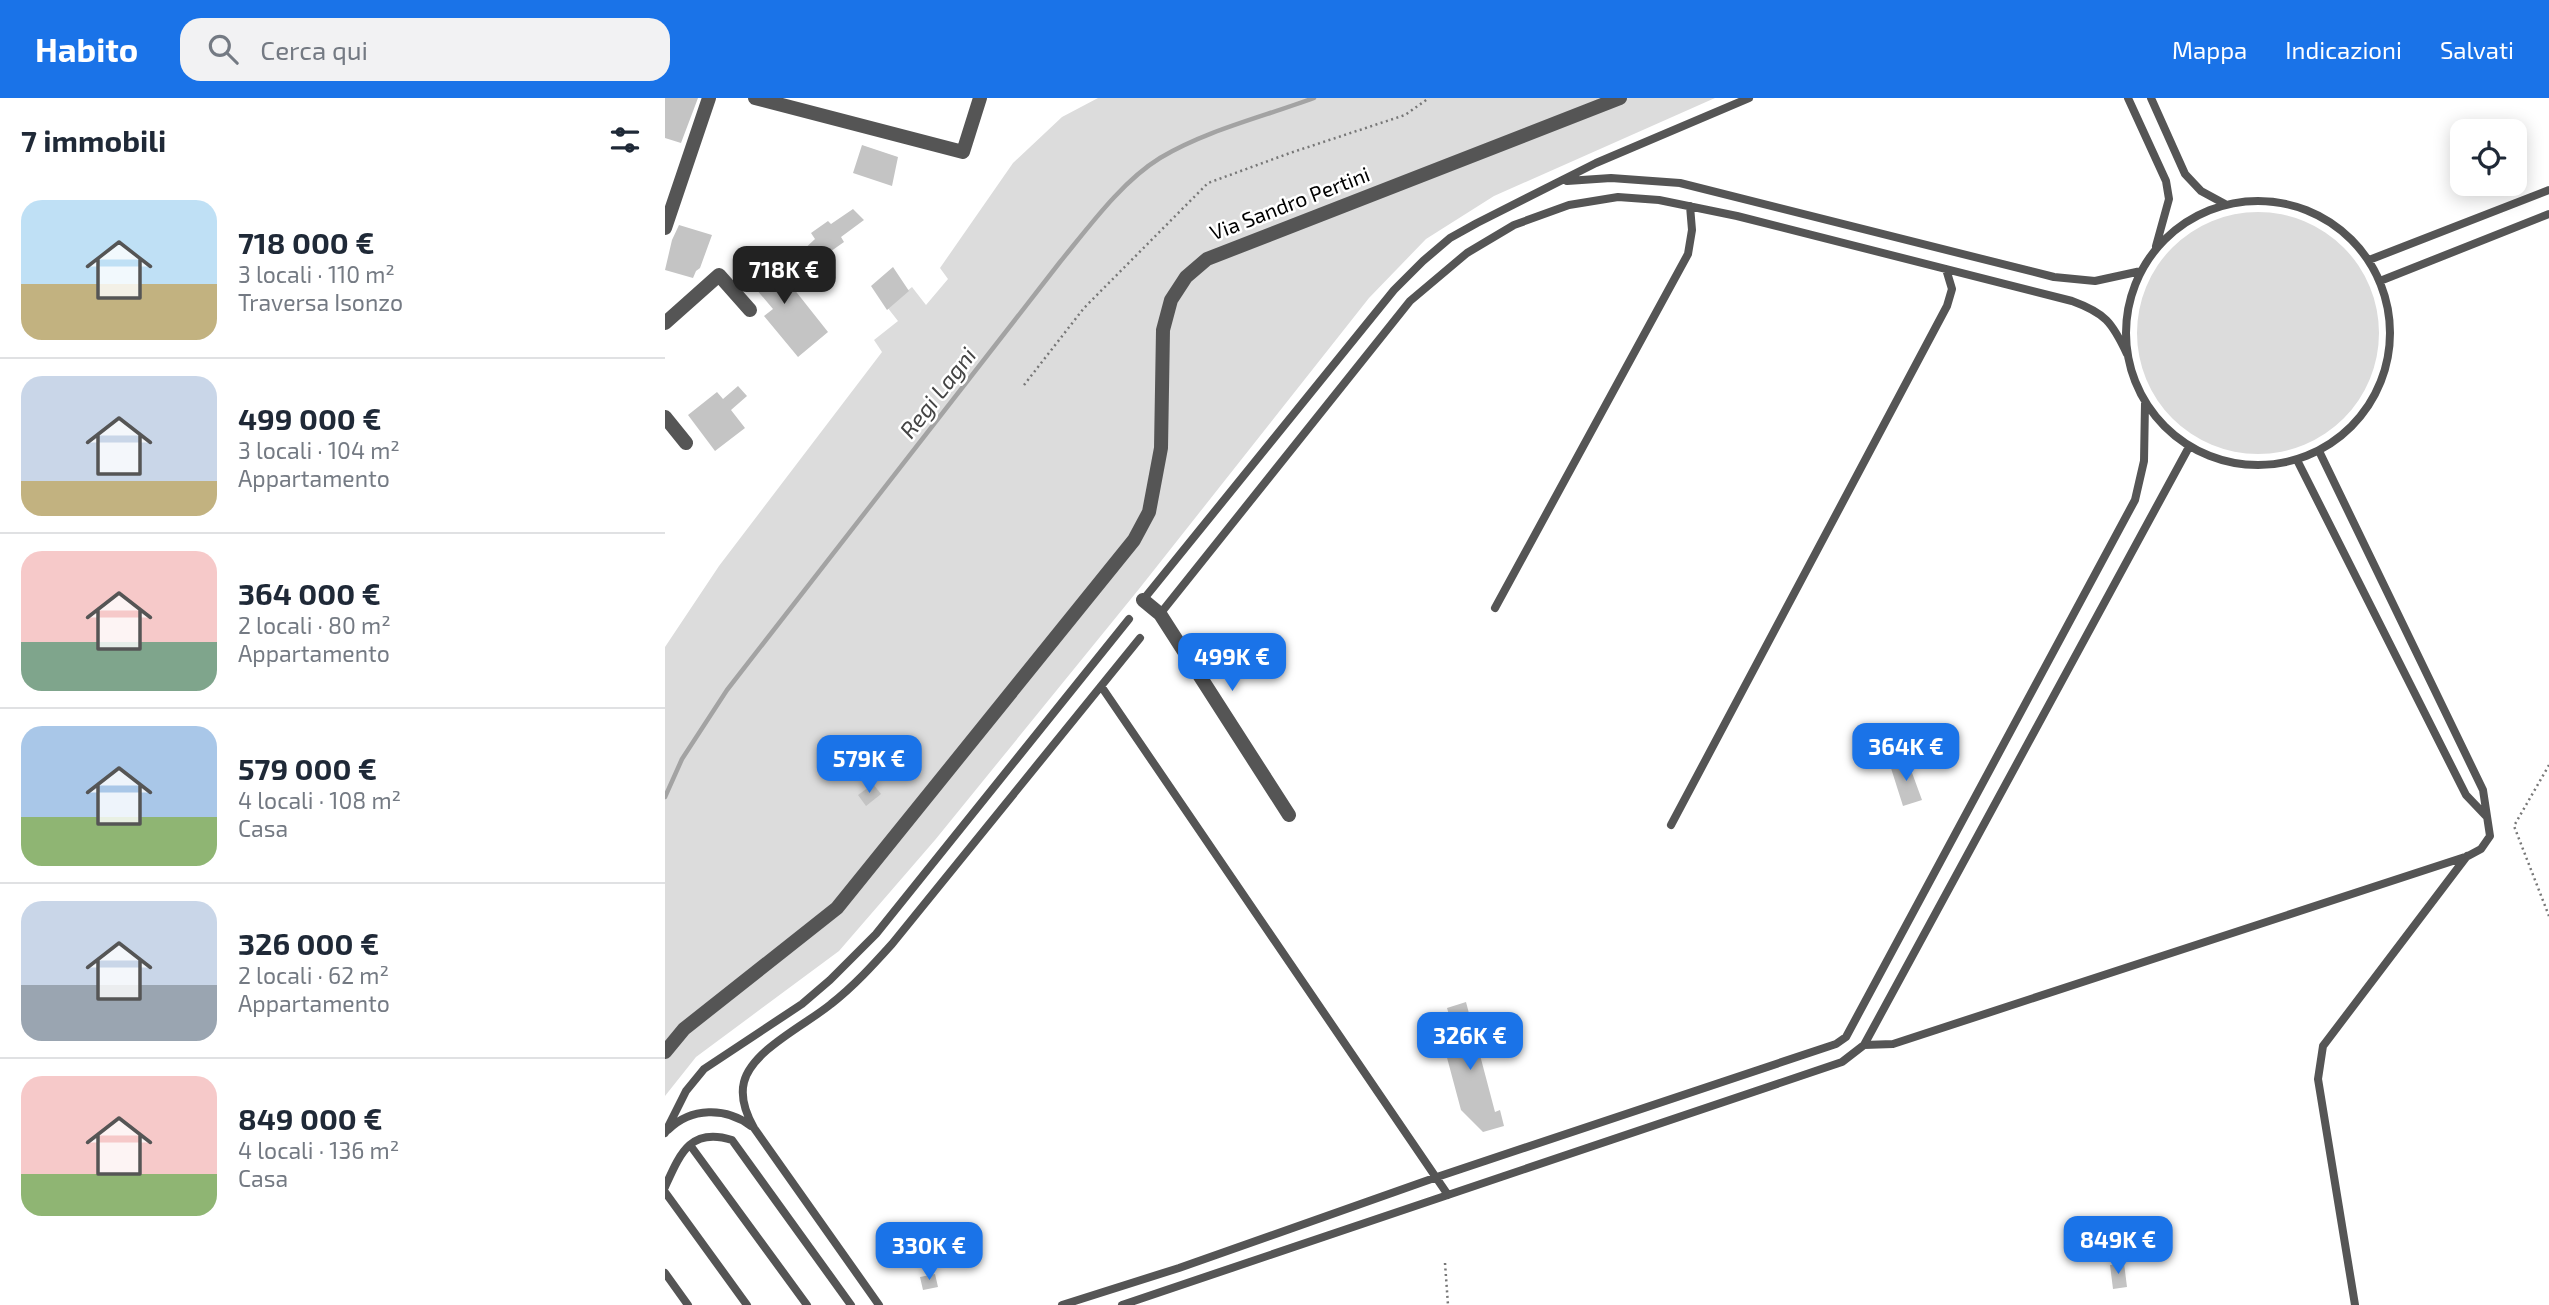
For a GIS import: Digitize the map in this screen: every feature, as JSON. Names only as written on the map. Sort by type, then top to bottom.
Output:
[{"type":"street","points":[[665,228],[709,98]]},
{"type":"street","points":[[755,98],[963,152],[980,98]]},
{"type":"street","name":"Via Sandro Pertini","points":[[665,1052],[684,1029],[837,908],[1133,541],[1149,512],[1161,447],[1163,330],[1171,300],[1186,277],[1207,259],[1620,98]]},
{"type":"street","points":[[665,323],[719,275],[750,310]]},
{"type":"street","points":[[665,417],[686,443]]},
{"type":"street","points":[[1143,600],[1160,614],[1289,815]]},
{"type":"lane","points":[[1143,600],[1394,290],[1450,238],[1596,163],[1749,98]]},
{"type":"lane","points":[[2128,98],[2166,181],[2169,199],[2155,250]]},
{"type":"lane","points":[[2151,98],[2185,174],[2201,191],[2225,204]]},
{"type":"lane","points":[[1560,181],[1611,178],[1680,183],[2054,277],[2095,281],[2141,271]]},
{"type":"lane","points":[[2369,260],[2549,190]]},
{"type":"lane","points":[[1160,614],[1410,301],[1467,253],[1514,225],[1569,205],[1618,197],[1659,200],[1737,216],[2072,301],[2095,310],[2114,328],[2145,403],[2164,428],[2189,447],[2214,459],[2242,465],[2269,466],[2297,460],[2319,451],[2346,432],[2368,407],[2382,378],[2389,346],[2389,313],[2380,281],[2369,260],[2348,235],[2321,216],[2290,204],[2258,200],[2225,204],[2199,214],[2183,224],[2155,250],[2141,271],[2127,311],[2127,354]]},
{"type":"lane","points":[[1495,608],[1688,254],[1692,230],[1690,206]]},
{"type":"lane","points":[[2380,281],[2549,215]]},
{"type":"lane","points":[[1671,825],[1947,306],[1952,289],[1946,269]]},
{"type":"lane","points":[[1062,1305],[1179,1268],[1437,1177],[1836,1044],[1846,1037],[2135,500],[2144,461],[2145,403]]},
{"type":"lane","points":[[1122,1305],[1842,1062],[1864,1045],[2189,447]]},
{"type":"lane","points":[[1864,1045],[1893,1044],[2468,856],[2481,849],[2490,836],[2483,790],[2319,451]]},
{"type":"lane","points":[[2297,460],[2466,796],[2486,816]]},
{"type":"lane","points":[[665,1133],[686,1091],[705,1069],[802,1004],[876,934],[1129,619]]},
{"type":"lane","points":[[879,1305],[754,1128],[745,1112],[744,1081],[760,1056],[830,1006],[878,959],[1140,638]]},
{"type":"lane","points":[[1101,686],[1448,1195]]},
{"type":"lane","points":[[2355,1305],[2318,1079],[2323,1046],[2468,856]]},
{"type":"lane","points":[[665,1133],[685,1116],[712,1112],[741,1118],[754,1128]]},
{"type":"lane","points":[[747,1305],[665,1190],[685,1148],[701,1138],[715,1135],[732,1140],[851,1305]]},
{"type":"lane","points":[[690,1145],[807,1305]]},
{"type":"lane","points":[[665,1273],[688,1305]]},
{"type":"path","points":[[1024,385],[1084,308],[1208,183],[1405,115],[1429,98]]},
{"type":"path","points":[[2549,765],[2514,826],[2549,916]]},
{"type":"path","points":[[1445,1263],[1448,1305]]},
{"type":"shaded area","points":[[1098,98],[1715,98],[1494,196],[1426,239],[1369,298],[1139,589],[935,840],[839,951],[696,1057],[665,1096],[665,647],[719,566],[882,352],[874,340],[898,321],[887,307],[912,287],[926,305],[948,279],[940,268],[1013,163],[1062,117]]},
{"type":"shaded area","points":[[2246,212],[2270,212],[2315,226],[2344,247],[2359,266],[2370,287],[2377,309],[2377,357],[2370,379],[2359,400],[2344,419],[2315,440],[2293,449],[2270,454],[2246,454],[2201,440],[2181,427],[2164,410],[2151,390],[2142,368],[2137,345],[2137,321],[2151,276],[2164,256],[2181,239],[2201,226],[2223,217]]},
{"type":"building","points":[[665,98],[698,98],[681,143],[665,138]]},
{"type":"building","points":[[862,145],[898,157],[892,186],[853,173]]},
{"type":"building","points":[[853,209],[864,220],[841,237],[844,242],[807,266],[799,254],[815,239],[811,233],[828,221],[831,224]]},
{"type":"building","points":[[679,225],[712,235],[700,268],[693,278],[665,270],[672,240]]},
{"type":"building","points":[[767,255],[828,332],[798,357],[764,316],[773,309],[738,270],[753,257],[758,262]]},
{"type":"building","points":[[893,267],[909,291],[887,310],[871,286]]},
{"type":"building","points":[[738,386],[747,396],[731,410],[745,428],[715,451],[688,415],[717,392],[723,399]]},
{"type":"building","points":[[1907,759],[1922,800],[1903,806],[1890,765]]},
{"type":"building","points":[[873,784],[881,794],[866,806],[858,795]]},
{"type":"building","points":[[1466,1002],[1495,1112],[1500,1110],[1504,1126],[1483,1132],[1461,1110],[1442,1039],[1455,1035],[1447,1008]]},
{"type":"building","points":[[2124,1263],[2127,1287],[2113,1289],[2110,1265]]},
{"type":"building","points":[[935,1274],[938,1287],[923,1290],[920,1277]]},
{"type":"waterway","name":"Regi Lagni","points":[[665,797],[682,759],[727,690],[1060,262],[1119,192],[1146,168],[1178,148],[1314,98]]}]
